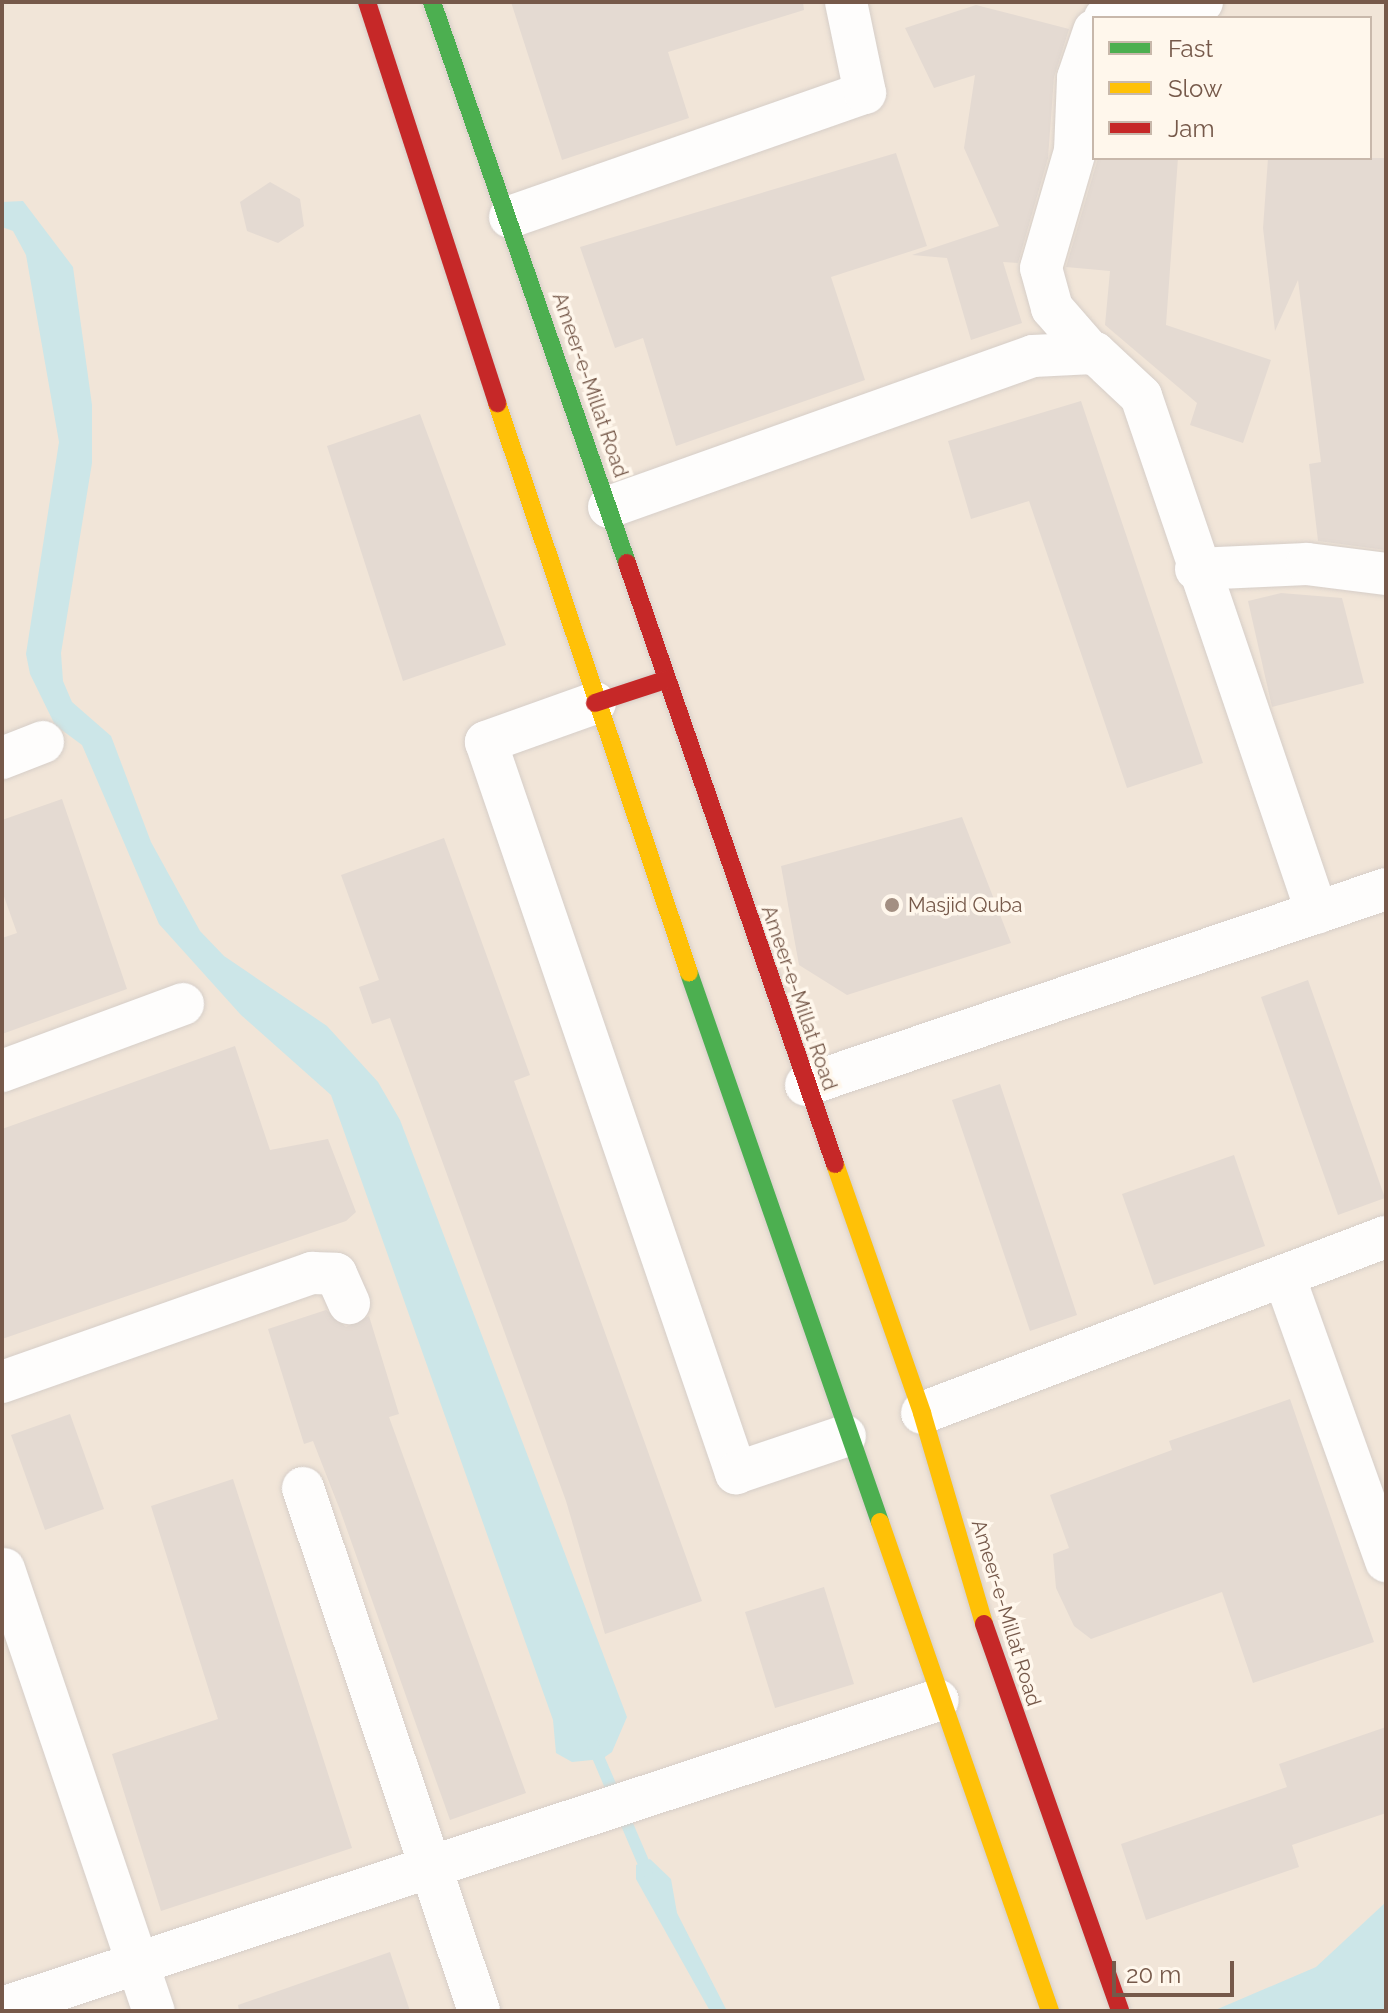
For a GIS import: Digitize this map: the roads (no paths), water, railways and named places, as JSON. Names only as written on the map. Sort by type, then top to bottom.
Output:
[{"type":"main road","points":[[367,2],[595,703],[845,1436],[950,1695],[1050,2011]]},
{"type":"main road","name":"Ameer-e-Millat Road","points":[[432,2],[510,217],[665,680],[922,1413],[994,1680],[1120,2011]]},
{"type":"main road","points":[[595,703],[665,680]]},
{"type":"street","points":[[510,217],[865,93],[846,2]]},
{"type":"street","points":[[1108,16],[1130,2],[1202,2]]},
{"type":"street","points":[[1092,37],[1078,78],[1075,151],[1041,268],[1052,308],[1092,354],[1141,396],[1196,569],[1317,913]]},
{"type":"street","points":[[609,507],[1033,356],[1092,354]]},
{"type":"street","points":[[1196,569],[1307,564],[1386,574]]},
{"type":"street","points":[[595,703],[486,742],[491,757],[736,1473],[845,1436]]},
{"type":"street","points":[[2,758],[43,742]]},
{"type":"street","points":[[806,1085],[1386,889]]},
{"type":"street","points":[[2,1071],[183,1004]]},
{"type":"street","points":[[922,1413],[1386,1237]]},
{"type":"street","points":[[2,1382],[312,1273],[336,1274],[349,1303]]},
{"type":"street","points":[[1284,1276],[1386,1561]]},
{"type":"street","points":[[303,1488],[479,2011]]},
{"type":"street","points":[[4,1569],[154,2011]]},
{"type":"street","points":[[2,2008],[950,1695]]},
{"type":"water","points":[[23,201],[73,267],[92,405],[92,463],[61,653],[63,681],[72,702],[111,736],[151,842],[200,931],[224,956],[327,1026],[378,1082],[400,1120],[627,1717],[612,1752],[602,1759],[572,1762],[556,1753],[553,1720],[331,1095],[241,1015],[159,924],[82,745],[55,725],[30,674],[26,654],[59,442],[26,255],[13,231],[2,227],[2,202]]},
{"type":"water","points":[[650,1859],[671,1879],[677,1913],[727,2011],[710,2011],[636,1879],[636,1865]]},
{"type":"water","points":[[1386,1902],[1386,2011],[1213,2011],[1316,1967]]},
{"type":"waterway","points":[[593,1745],[647,1871]]},
{"type":"place","name":"Masjid Quba","points":[[892,905]]}]
